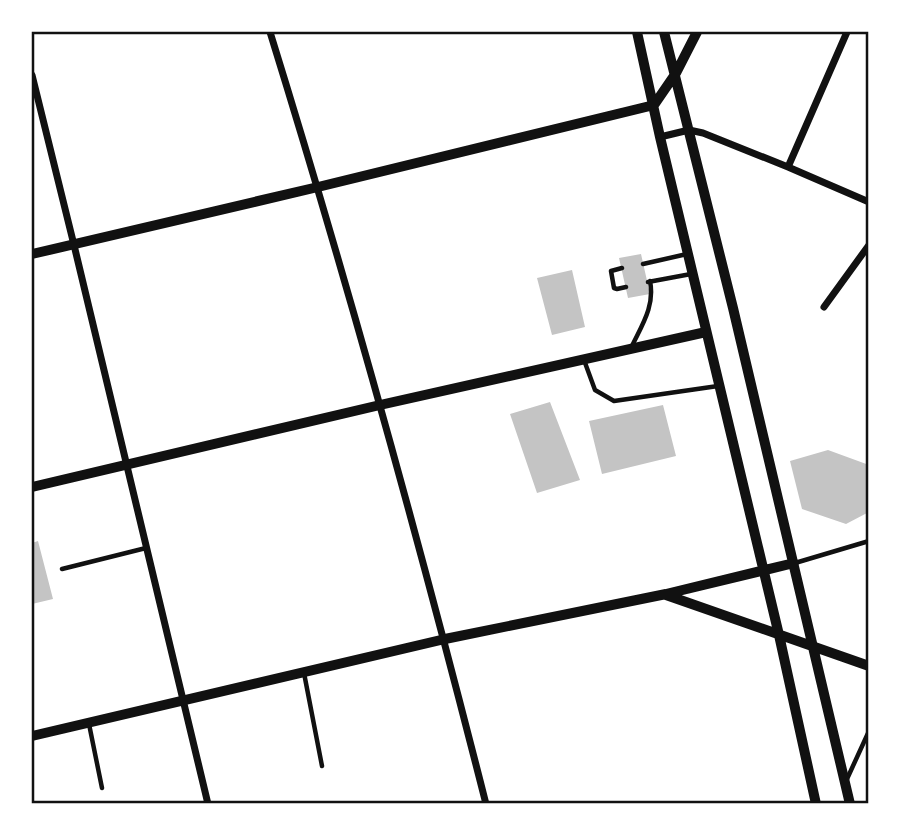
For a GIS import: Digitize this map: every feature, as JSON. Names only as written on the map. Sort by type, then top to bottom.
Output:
[{"type":"street","points":[[270,32],[318,187],[380,405],[486,803]]},
{"type":"street","points":[[637,32],[816,803]]},
{"type":"street","points":[[664,32],[733,308],[850,803]]},
{"type":"street","points":[[32,254],[654,105],[676,73],[697,32]]},
{"type":"street","points":[[788,167],[848,32]]},
{"type":"street","points":[[32,75],[208,803]]},
{"type":"street","points":[[660,137],[689,130],[703,133],[869,202]]},
{"type":"street","points":[[824,307],[869,245]]},
{"type":"street","points":[[32,487],[706,332]]},
{"type":"street","points":[[32,736],[444,639],[666,594],[794,563]]},
{"type":"street","points":[[666,594],[869,666]]},
{"type":"lane","points":[[643,264],[688,254]]},
{"type":"lane","points":[[622,268],[611,271],[614,288],[625,288]]},
{"type":"lane","points":[[631,349],[649,310],[652,294],[648,282],[692,273]]},
{"type":"lane","points":[[584,359],[595,390],[614,401],[719,386]]},
{"type":"lane","points":[[794,563],[869,541]]},
{"type":"lane","points":[[62,569],[146,548]]},
{"type":"lane","points":[[304,672],[322,766]]},
{"type":"lane","points":[[89,723],[102,788]]},
{"type":"lane","points":[[846,783],[869,731]]},
{"type":"building","points":[[641,254],[650,294],[628,298],[619,258]]},
{"type":"building","points":[[572,270],[585,327],[552,335],[537,278]]},
{"type":"building","points":[[550,402],[580,480],[537,493],[510,414]]},
{"type":"building","points":[[663,405],[676,456],[602,474],[589,421]]},
{"type":"building","points":[[828,450],[869,465],[867,513],[846,524],[802,509],[790,461]]},
{"type":"building","points":[[38,541],[53,599],[32,604],[32,543]]}]
